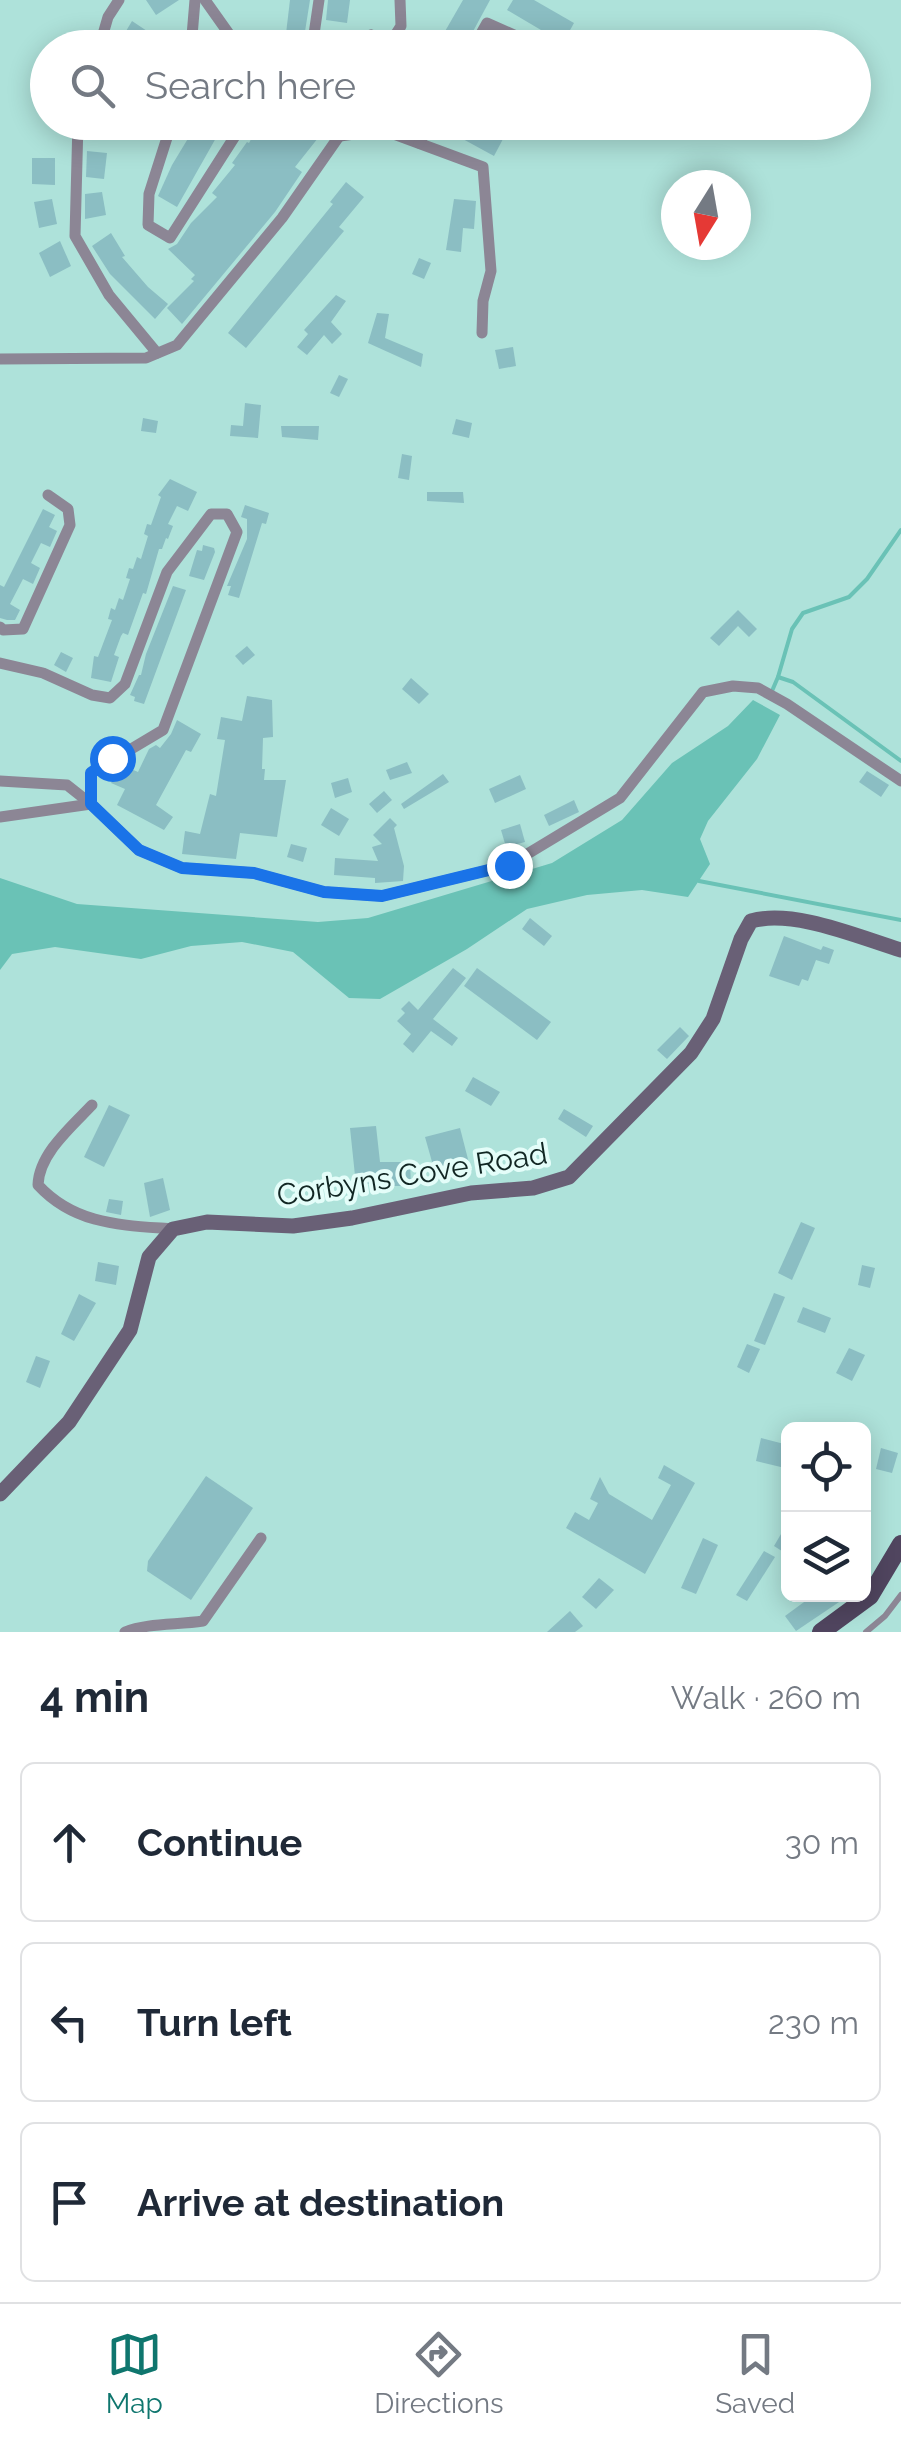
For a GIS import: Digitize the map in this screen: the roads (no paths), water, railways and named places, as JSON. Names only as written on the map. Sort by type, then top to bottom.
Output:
[{"type":"main road","name":"Corbyns Cove Road","points":[[172,1229],[208,1222],[293,1226],[470,1193],[533,1188],[569,1176],[691,1052],[713,1019],[751,921],[790,918],[901,950]]},
{"type":"main road","points":[[0,1494],[69,1422],[130,1330],[150,1257],[172,1229]]},
{"type":"main road","points":[[821,1632],[870,1596],[901,1544]]},
{"type":"street","points":[[104,30],[119,0]]},
{"type":"street","points":[[192,30],[195,0]]},
{"type":"street","points":[[205,0],[227,30]]},
{"type":"street","points":[[315,30],[319,0]]},
{"type":"street","points":[[397,30],[400,0]]},
{"type":"street","points":[[483,30],[487,23],[503,30]]},
{"type":"street","points":[[78,140],[75,236],[109,295],[157,354]]},
{"type":"street","points":[[166,140],[149,194],[148,225],[170,238],[233,140]]},
{"type":"street","points":[[0,359],[146,358],[177,345],[282,218],[337,140]]},
{"type":"street","points":[[409,140],[483,167],[491,270],[482,333]]},
{"type":"street","points":[[419,144],[421,140]]},
{"type":"street","points":[[0,628],[23,629],[70,525],[68,509],[48,495]]},
{"type":"street","points":[[0,662],[110,698],[125,684],[167,572],[211,514],[227,514],[237,532],[163,730],[91,773],[91,804]]},
{"type":"street","points":[[0,781],[67,785],[139,850],[182,868],[254,873],[324,892],[382,896],[509,865],[620,798],[702,692],[733,686],[758,688],[901,781]]},
{"type":"street","points":[[0,817],[91,804]]},
{"type":"street","points":[[92,1105],[60,1139],[38,1173],[38,1185],[56,1205],[106,1223],[172,1229]]},
{"type":"street","points":[[124,1632],[141,1625],[163,1627],[203,1620],[260,1538]]},
{"type":"lane","points":[[866,1632],[886,1616],[901,1595]]},
{"type":"waterway","points":[[778,677],[792,629],[803,613],[849,597],[867,579],[901,530]]},
{"type":"waterway","points":[[772,691],[778,677],[793,682],[901,761]]},
{"type":"waterway","points":[[699,881],[901,920]]}]
